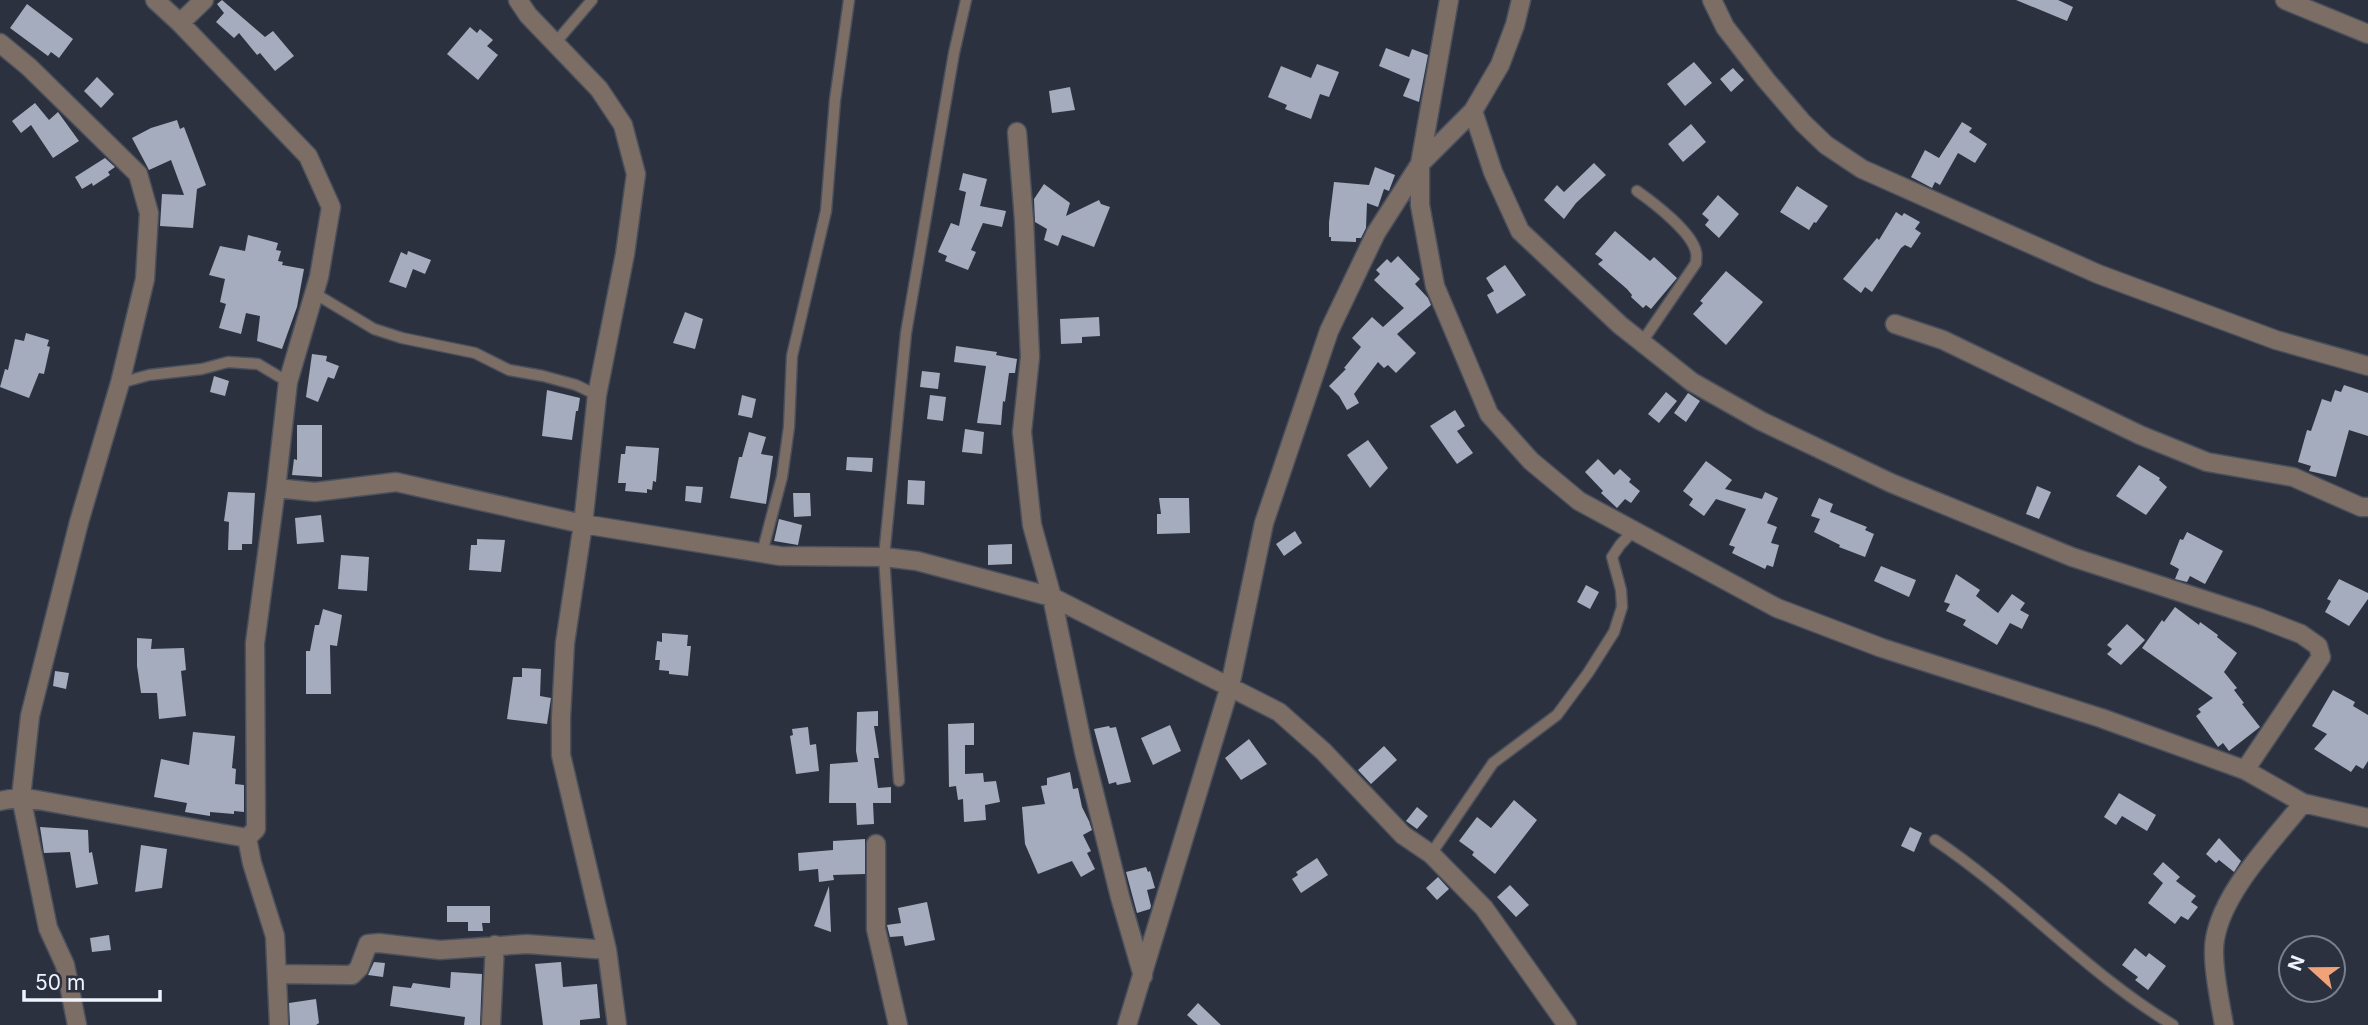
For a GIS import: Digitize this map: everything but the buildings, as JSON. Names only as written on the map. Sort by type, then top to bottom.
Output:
[{"type":"street","points":[[155,0],[308,156],[331,207],[314,293],[288,382],[255,643],[256,829],[247,838]]},
{"type":"street","points":[[180,23],[204,0]]},
{"type":"street","points":[[518,0],[528,15],[599,89],[623,125],[636,174],[625,254],[597,395],[583,524],[565,643],[561,717],[561,755],[607,950],[617,1025]]},
{"type":"street","points":[[1449,0],[1420,164],[1420,205],[1435,286],[1489,414],[1531,461],[1578,501],[1777,608],[1882,648],[2101,718],[2245,770],[2303,803],[2368,818]]},
{"type":"street","points":[[1127,1025],[1230,686],[1264,523],[1329,331],[1376,233],[1420,164],[1473,111],[1500,65],[1521,0]]},
{"type":"street","points":[[1712,0],[1725,26],[1803,123],[1826,145],[1862,169],[2098,275],[2276,340],[2368,366]]},
{"type":"street","points":[[2285,0],[2368,34]]},
{"type":"street","points":[[0,43],[29,67],[138,174],[149,213],[145,279],[120,383],[79,522],[30,716],[21,797],[48,928],[65,965],[77,1025]]},
{"type":"street","points":[[1473,111],[1493,172],[1520,231],[1559,270],[1692,382],[1761,421],[1891,483],[2071,557],[2257,617],[2301,634],[2318,646],[2321,657],[2245,770]]},
{"type":"street","points":[[1017,132],[1030,357],[1022,432],[1032,524],[1052,597],[1084,752],[1120,897],[1143,975]]},
{"type":"street","points":[[1895,324],[1943,340],[2140,435],[2207,462],[2293,477],[2361,507],[2368,507]]},
{"type":"street","points":[[276,488],[315,492],[396,482],[583,524],[779,556],[884,557],[917,561],[1052,597],[1279,712],[1324,751],[1403,835],[1431,854],[1484,908],[1567,1025]]},
{"type":"street","points":[[0,799],[21,797],[247,838]]},
{"type":"street","points":[[2224,1025],[2214,941],[2225,906],[2303,803]]},
{"type":"street","points":[[247,838],[275,936],[279,1025]]},
{"type":"street","points":[[876,844],[876,929],[898,1025]]},
{"type":"street","points":[[277,974],[352,975],[359,968],[368,944],[379,943],[440,950],[527,944],[607,950]]},
{"type":"street","points":[[491,1025],[495,945]]},
{"type":"lane","points":[[556,42],[592,0]]},
{"type":"lane","points":[[762,553],[782,477],[789,427],[792,356],[826,211],[835,100],[849,0]]},
{"type":"lane","points":[[899,781],[884,557],[906,333],[954,53],[966,0]]},
{"type":"lane","points":[[1637,191],[1662,209],[1686,235],[1696,251],[1696,263],[1642,342]]},
{"type":"lane","points":[[314,293],[374,329],[402,338],[475,353],[509,370],[576,385],[597,395]]},
{"type":"lane","points":[[120,383],[149,375],[202,369],[228,362],[258,364],[288,382]]},
{"type":"lane","points":[[1431,854],[1493,764],[1557,715],[1595,663],[1614,632],[1622,607],[1621,590],[1612,557],[1619,545],[1634,530]]},
{"type":"lane","points":[[1935,840],[1973,866],[2087,964],[2174,1025]]}]
